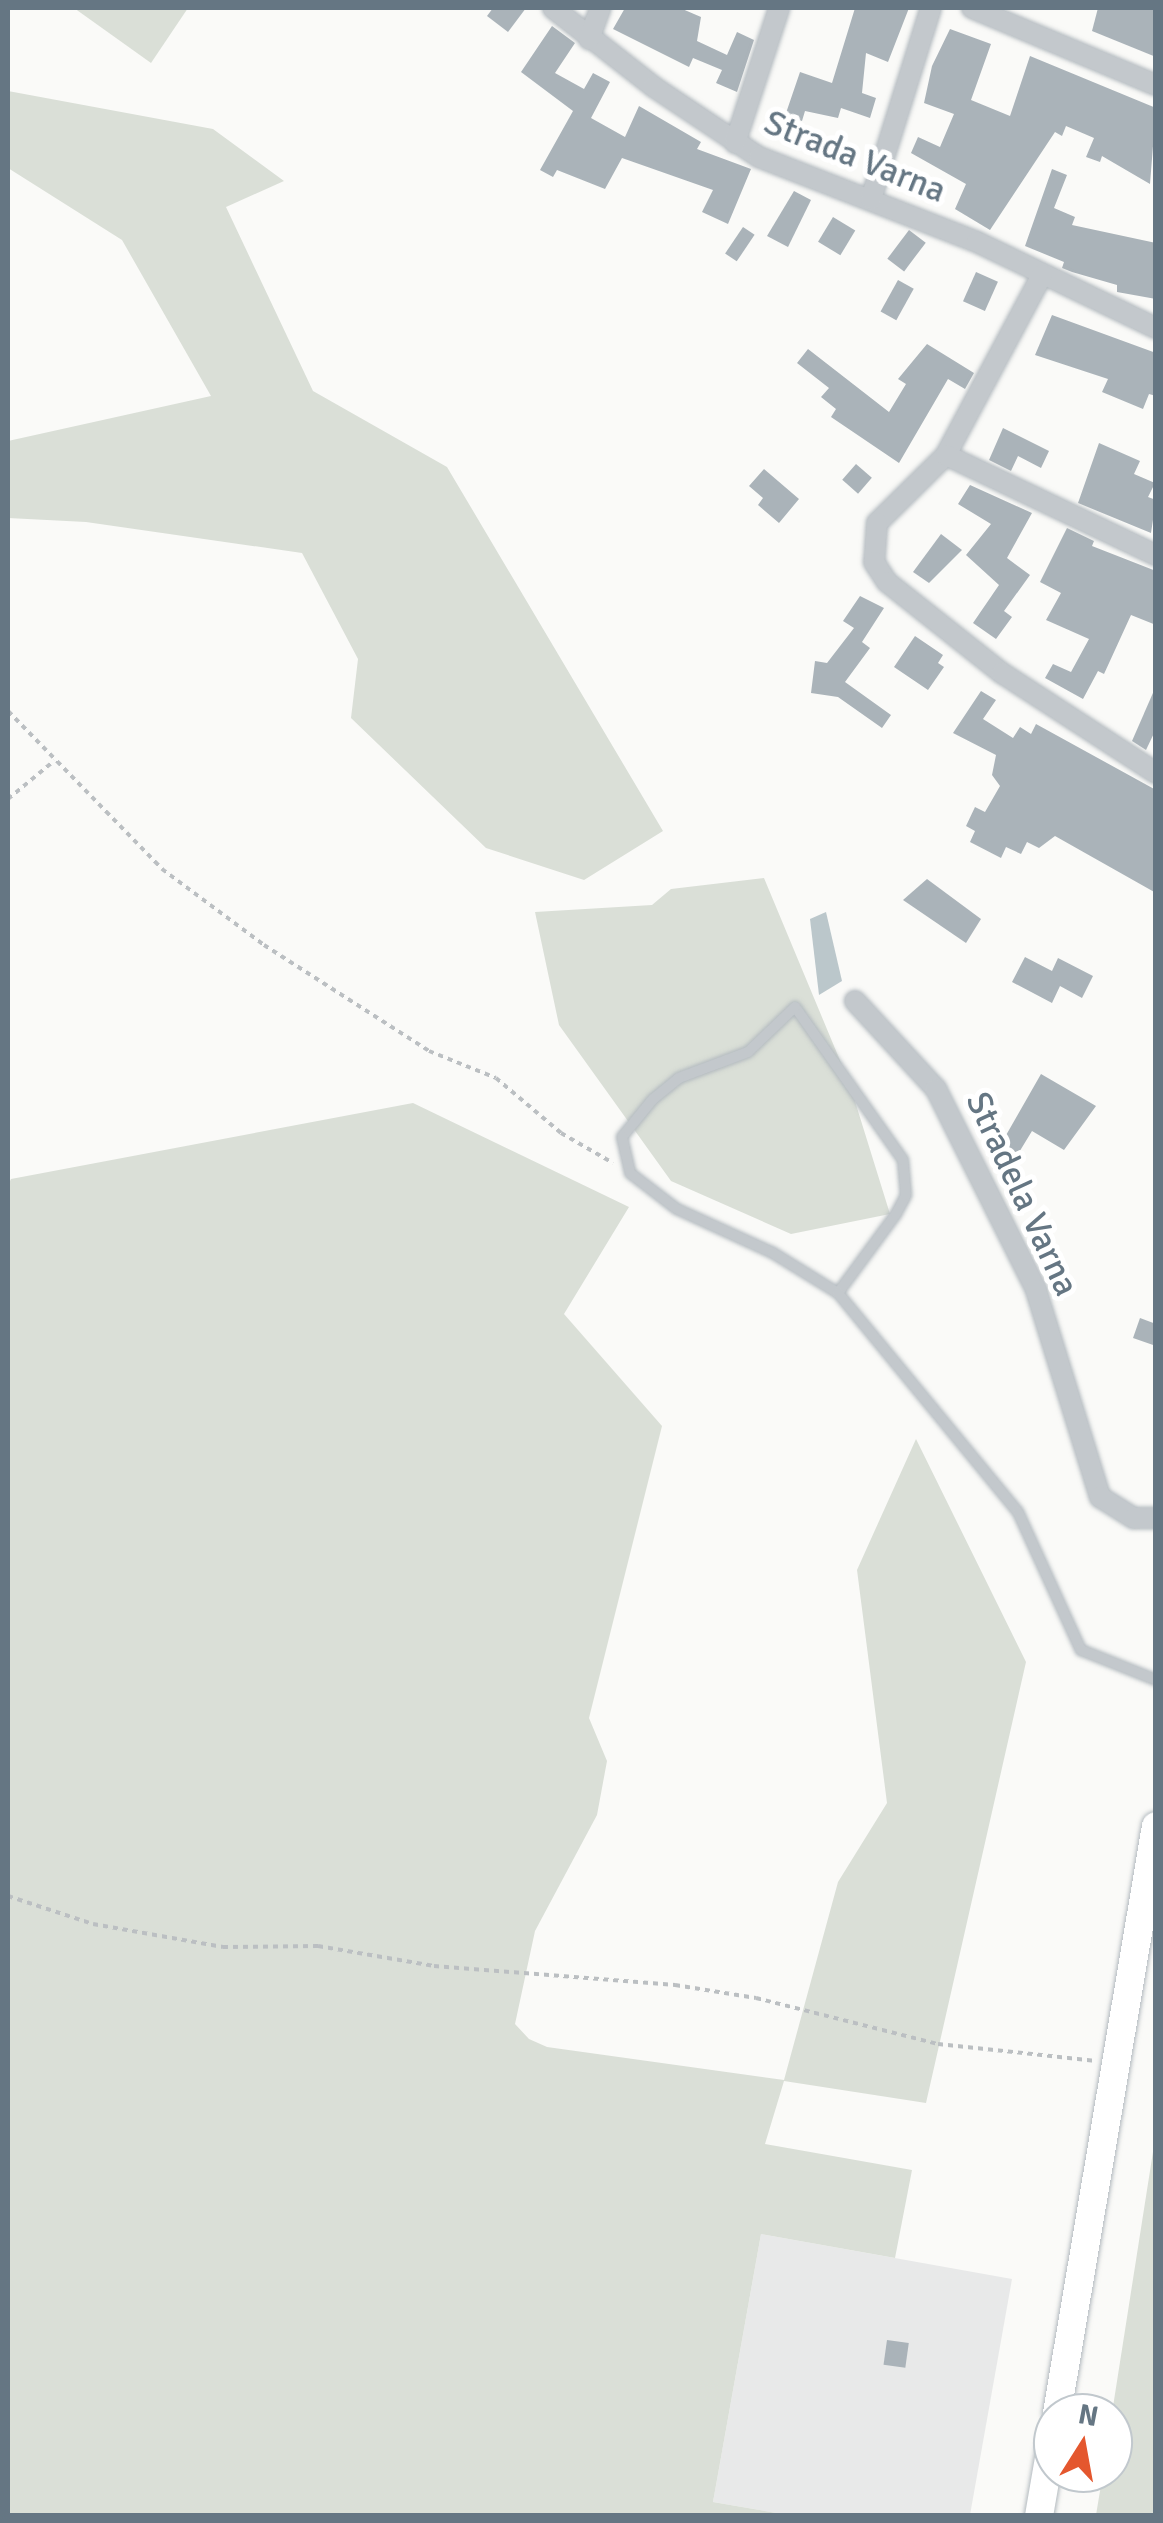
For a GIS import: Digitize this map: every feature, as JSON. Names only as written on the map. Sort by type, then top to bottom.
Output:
[{"type":"main road","points":[[1060,2393],[1156,1826]]},
{"type":"street","name":"Strada Varna","points":[[553,8],[589,39],[735,144],[810,180],[871,200],[1156,328]]},
{"type":"street","points":[[589,39],[600,8]]},
{"type":"street","points":[[735,144],[779,8]]},
{"type":"street","points":[[871,200],[931,8]]},
{"type":"street","points":[[972,8],[1156,85]]},
{"type":"street","points":[[1042,275],[946,454],[877,523],[874,562],[887,582],[1002,673],[1156,773]]},
{"type":"street","points":[[946,454],[1156,555]]},
{"type":"street","name":"Stradela Varna","points":[[855,1001],[936,1089],[1036,1290],[1100,1496],[1134,1518],[1156,1518]]},
{"type":"lane","points":[[838,1293],[896,1214],[906,1194],[903,1160],[795,1007],[748,1052],[679,1078],[653,1099],[622,1138],[630,1173],[677,1209],[838,1293],[1018,1512],[1081,1650],[1156,1680]]},
{"type":"path","points":[[8,710],[162,869],[264,945],[430,1051],[496,1078],[561,1133],[630,1173]]},
{"type":"path","points":[[8,799],[56,760]]},
{"type":"path","points":[[8,1896],[93,1924],[223,1946],[318,1946],[434,1966],[675,1985],[756,1998],[938,2044],[1117,2063]]},
{"type":"shaded area","points":[[74,8],[188,8],[151,63]]},
{"type":"shaded area","points":[[8,91],[213,129],[284,181],[226,207],[313,391],[447,467],[663,831],[584,880],[486,848],[351,718],[358,659],[302,553],[86,522],[8,518],[8,441],[211,396],[122,240],[8,168]]},
{"type":"shaded area","points":[[764,878],[849,1082],[890,1214],[791,1234],[671,1181],[559,1025],[535,912],[652,905],[671,889]]},
{"type":"shaded area","points":[[826,912],[842,981],[819,995],[810,919]]},
{"type":"shaded area","points":[[413,1103],[629,1207],[564,1314],[662,1426],[589,1718],[607,1761],[597,1815],[535,1931],[515,2024],[529,2039],[547,2047],[784,2080],[838,1882],[887,1803],[857,1570],[916,1439],[1026,1662],[926,2103],[784,2081],[765,2144],[912,2170],[895,2258],[761,2234],[713,2502],[788,2515],[8,2515],[8,1185],[11,1179]]},
{"type":"shaded area","points":[[1155,2139],[1155,2515],[1096,2515],[1100,2493],[1133,2493],[1133,2393],[1115,2393]]},
{"type":"shaded area","points":[[761,2234],[1012,2279],[970,2515],[788,2515],[713,2502]]},
{"type":"building","points":[[493,8],[526,8],[508,32],[487,16]]},
{"type":"building","points":[[625,8],[680,8],[701,17],[697,41],[727,55],[737,32],[754,40],[737,92],[716,83],[722,70],[693,58],[689,67],[613,29]]},
{"type":"building","points":[[855,8],[909,8],[888,62],[866,53],[862,93],[876,98],[870,118],[841,108],[838,118],[805,111],[802,121],[785,116],[800,72],[832,83]]},
{"type":"building","points":[[1098,8],[1156,8],[1156,57],[1092,31]]},
{"type":"building","points":[[552,26],[575,43],[555,73],[584,89],[593,73],[610,82],[591,118],[625,137],[639,106],[701,142],[697,149],[751,169],[728,224],[702,212],[713,190],[622,158],[605,189],[557,170],[553,177],[540,170],[573,111],[521,72]]},
{"type":"building","points":[[950,29],[991,44],[971,100],[1010,116],[1030,56],[1156,108],[1150,184],[1102,156],[1100,162],[1086,157],[1094,138],[1066,126],[1062,136],[1055,132],[990,230],[955,209],[966,184],[911,153],[918,137],[940,147],[954,114],[924,103],[932,66]]},
{"type":"building","points":[[1052,169],[1067,175],[1054,208],[1075,217],[1072,225],[1156,243],[1156,299],[1117,292],[1117,285],[1062,268],[1064,262],[1025,246]]},
{"type":"building","points":[[794,191],[811,200],[788,247],[767,236]]},
{"type":"building","points":[[833,217],[855,230],[840,255],[818,242]]},
{"type":"building","points":[[743,227],[755,235],[737,261],[725,254]]},
{"type":"building","points":[[909,230],[926,243],[904,271],[887,259]]},
{"type":"building","points":[[976,272],[998,282],[985,311],[963,301]]},
{"type":"building","points":[[898,280],[914,289],[896,320],[881,311]]},
{"type":"building","points":[[1052,315],[1156,353],[1156,396],[1149,394],[1143,409],[1102,392],[1108,379],[1035,355]]},
{"type":"building","points":[[927,344],[974,373],[965,389],[948,379],[899,463],[831,417],[836,409],[821,397],[829,388],[797,363],[808,349],[889,412],[906,384],[898,379]]},
{"type":"building","points":[[1003,428],[1049,451],[1041,468],[1018,456],[1011,471],[989,460]]},
{"type":"building","points":[[1099,443],[1140,461],[1134,474],[1155,483],[1148,497],[1156,500],[1151,533],[1078,503]]},
{"type":"building","points":[[856,464],[872,478],[858,494],[842,480]]},
{"type":"building","points":[[764,469],[799,499],[779,523],[758,505],[763,498],[749,486]]},
{"type":"building","points":[[970,485],[1032,513],[1007,558],[1030,575],[1004,611],[1012,617],[996,639],[973,623],[999,585],[966,555],[991,524],[958,504]]},
{"type":"building","points":[[1067,528],[1094,541],[1092,546],[1156,571],[1156,625],[1131,615],[1104,674],[1098,671],[1083,699],[1045,678],[1053,664],[1071,672],[1089,639],[1046,620],[1061,593],[1040,582]]},
{"type":"building","points":[[941,534],[962,550],[929,583],[913,572]]},
{"type":"building","points":[[860,596],[884,608],[862,642],[870,648],[845,682],[891,715],[882,728],[838,697],[811,693],[815,661],[827,663],[854,628],[843,621]]},
{"type":"building","points":[[915,636],[943,655],[938,663],[944,667],[928,690],[894,667]]},
{"type":"building","points":[[1156,686],[1156,729],[1146,750],[1132,741]]},
{"type":"building","points":[[981,691],[996,700],[983,719],[1013,738],[1020,727],[1031,734],[1036,724],[1156,790],[1156,893],[1055,836],[1039,848],[1027,842],[1021,854],[1006,847],[1001,858],[970,842],[975,831],[966,826],[975,807],[985,812],[1000,786],[992,775],[996,755],[953,733]]},
{"type":"building","points":[[927,879],[981,919],[966,943],[903,900]]},
{"type":"building","points":[[1025,957],[1052,971],[1058,958],[1093,976],[1082,998],[1060,986],[1052,1003],[1012,982]]},
{"type":"building","points":[[1041,1074],[1096,1106],[1064,1150],[1032,1131],[1018,1154],[1001,1144]]},
{"type":"building","points":[[1140,1318],[1156,1324],[1156,1346],[1133,1338]]},
{"type":"building","points":[[887,2340],[909,2343],[905,2368],[884,2365]]}]
